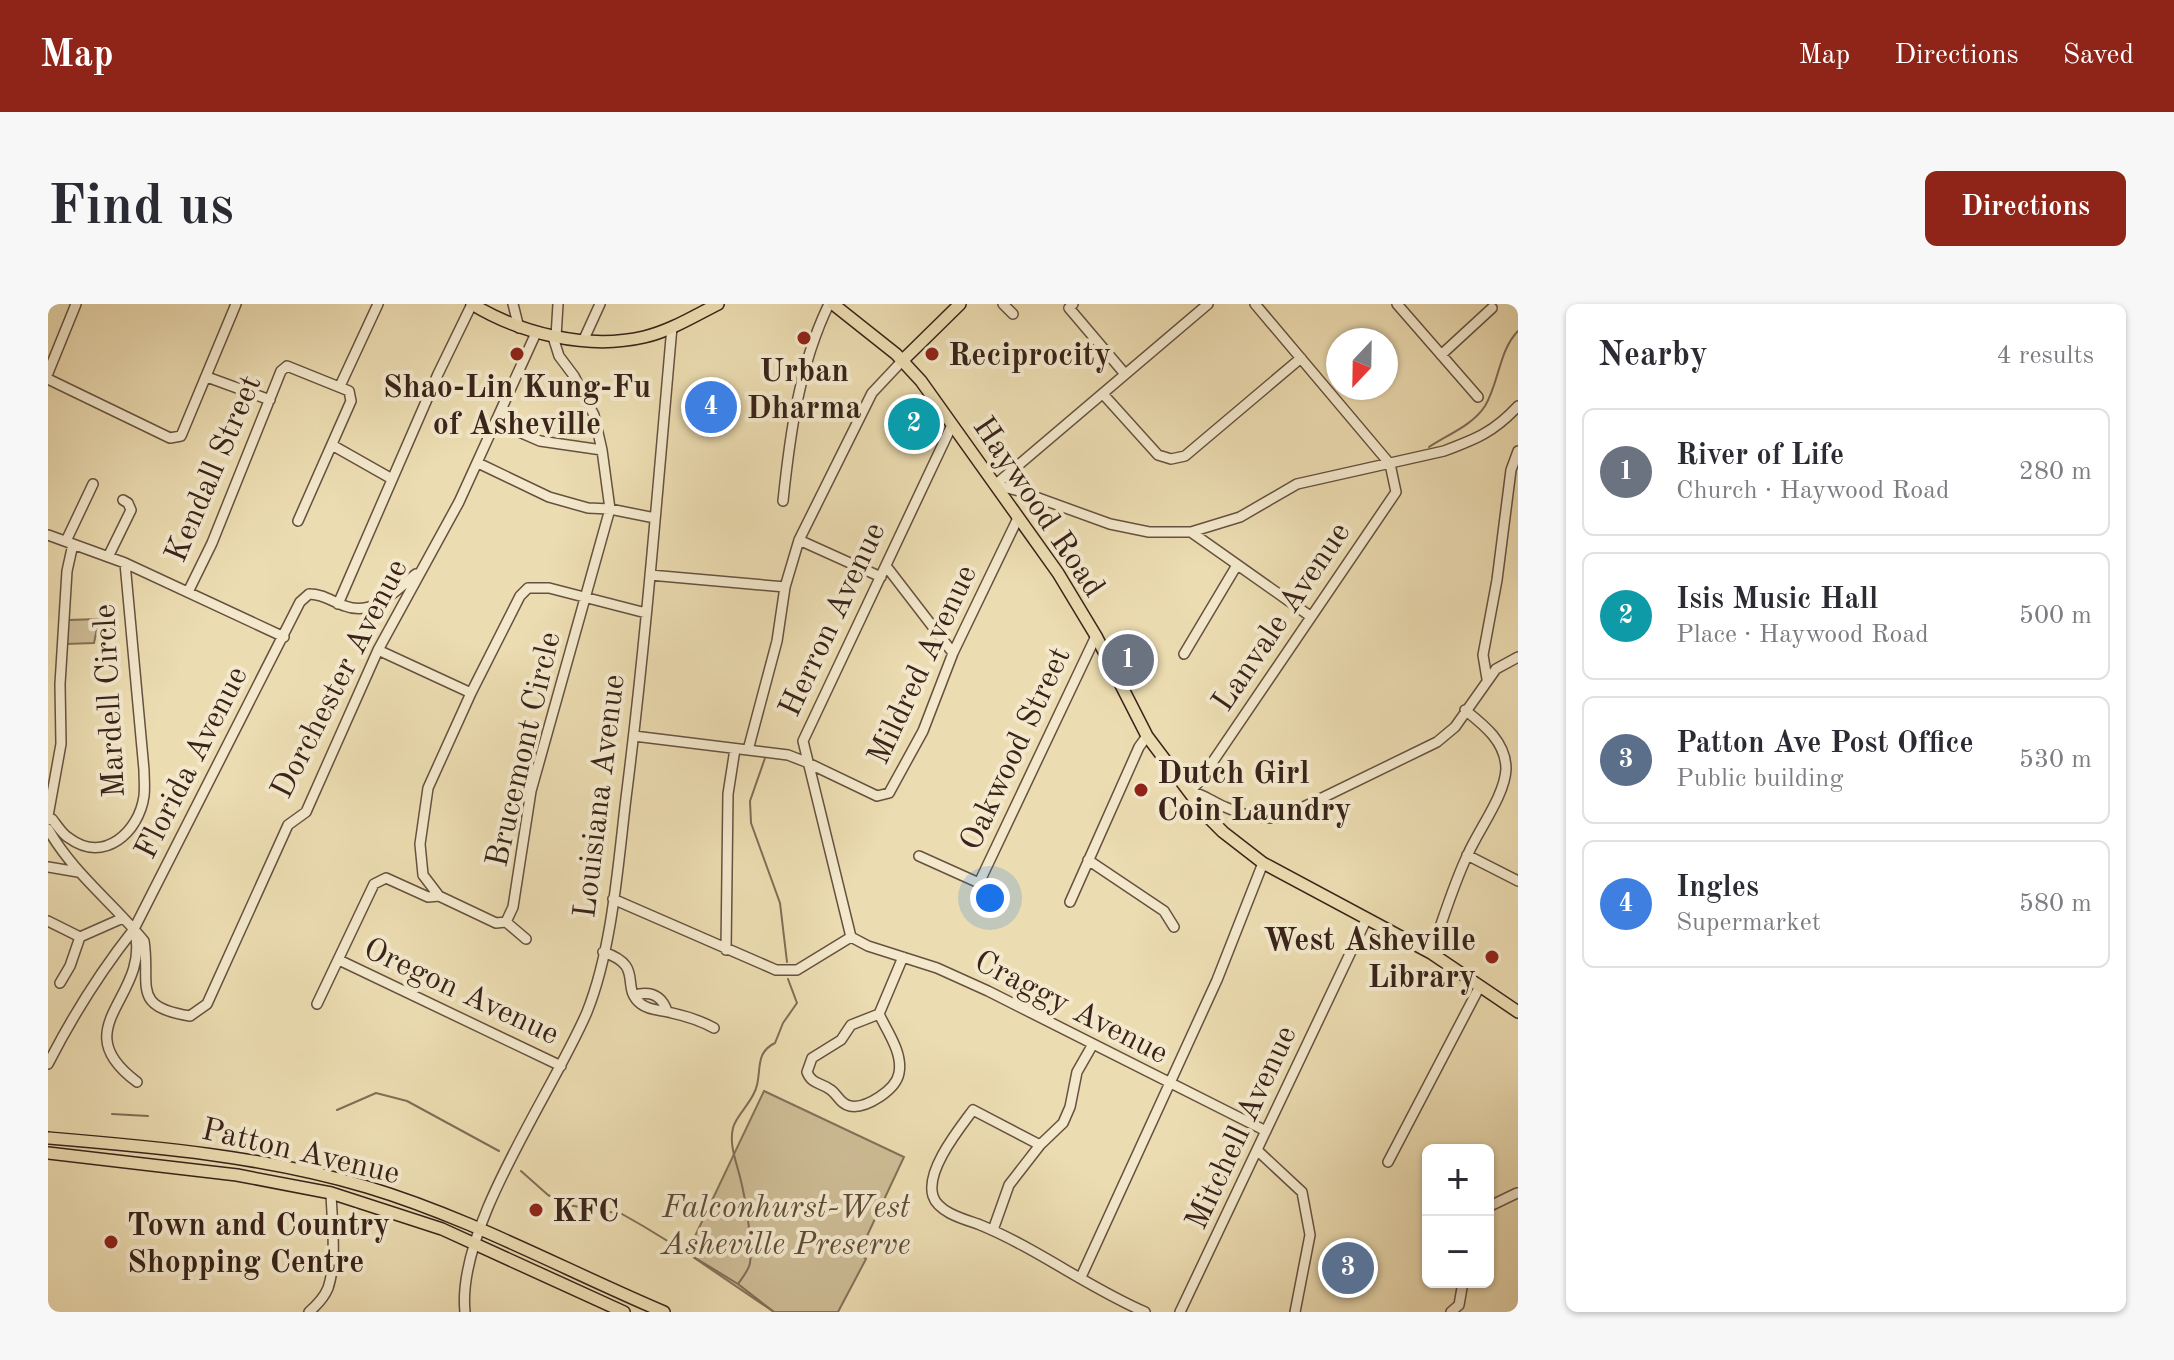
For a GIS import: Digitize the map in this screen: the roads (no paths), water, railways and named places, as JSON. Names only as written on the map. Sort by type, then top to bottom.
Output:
[{"type":"main road","points":[[472,304],[519,328],[554,337],[584,339],[628,339],[672,327],[718,304]]},
{"type":"main road","name":"Haywood Road","points":[[831,304],[903,360],[952,425],[1058,573],[1096,636],[1147,736],[1223,832],[1263,863],[1431,953],[1518,1012]]},
{"type":"main road","points":[[903,360],[960,304]]},
{"type":"main road","name":"Patton Avenue","points":[[48,1138],[150,1146],[238,1158],[327,1176],[420,1205],[480,1229],[664,1312]]},
{"type":"main road","name":"Patton Avenue","points":[[48,1153],[237,1175],[331,1193],[442,1229],[624,1312]]},
{"type":"street","points":[[48,373],[76,304]]},
{"type":"street","points":[[48,379],[176,439],[181,436],[236,304]]},
{"type":"street","points":[[298,521],[351,401],[349,391],[340,386],[378,304]]},
{"type":"street","points":[[338,604],[472,304]]},
{"type":"street","points":[[513,304],[519,328]]},
{"type":"street","points":[[558,304],[554,337],[559,356],[590,405],[602,450],[610,509]]},
{"type":"street","points":[[584,339],[600,304]]},
{"type":"street","points":[[783,501],[790,427],[806,366],[831,304]]},
{"type":"street","points":[[1003,304],[1013,314]]},
{"type":"street","points":[[1073,304],[1069,308],[1125,374]]},
{"type":"street","points":[[995,485],[1208,304]]},
{"type":"street","points":[[1255,304],[1390,464]]},
{"type":"street","points":[[1397,304],[1478,397]]},
{"type":"street","points":[[1441,355],[1492,308]]},
{"type":"street","name":"Louisiana Avenue","points":[[465,1312],[466,1281],[474,1244],[511,1160],[561,1066],[600,974],[634,736],[672,327]]},
{"type":"street","name":"Dorchester Avenue","points":[[134,929],[145,943],[144,986],[151,1002],[166,1013],[190,1016],[207,1004],[288,825],[306,812],[378,650],[478,463],[536,333]]},
{"type":"street","points":[[1103,394],[1158,455],[1171,459],[1185,456],[1301,358]]},
{"type":"street","points":[[748,750],[777,641],[785,587],[799,540],[872,393],[903,360]]},
{"type":"street","name":"Kendall Street","points":[[188,592],[212,543],[281,371],[287,366],[340,386]]},
{"type":"street","points":[[207,377],[270,400]]},
{"type":"street","points":[[995,485],[1121,527],[1149,532],[1191,532],[1240,517],[1297,484],[1444,451],[1482,437],[1501,424],[1518,406]]},
{"type":"street","points":[[496,422],[540,441],[602,450]]},
{"type":"street","name":"Herron Avenue","points":[[851,937],[803,741],[952,425]]},
{"type":"street","points":[[332,445],[392,479]]},
{"type":"street","points":[[1487,679],[1483,655],[1497,580],[1511,470],[1518,451]]},
{"type":"street","points":[[478,463],[549,497],[588,508],[655,518]]},
{"type":"street","name":"Lanvale Avenue","points":[[1189,792],[1199,782],[1396,492],[1390,464]]},
{"type":"street","points":[[48,818],[61,744],[60,684],[69,542],[93,484]]},
{"type":"street","points":[[108,557],[131,510],[123,500]]},
{"type":"street","name":"Brucemont Circle","points":[[610,509],[585,597],[531,791],[513,907],[506,922],[496,923],[439,896],[423,875],[420,858],[428,788],[520,596],[528,588],[537,586],[549,588],[585,597],[646,613]]},
{"type":"street","name":"Mildred Avenue","points":[[806,762],[877,796],[889,793],[923,731],[953,653],[1018,518]]},
{"type":"street","points":[[1191,532],[1310,616]]},
{"type":"street","points":[[48,535],[125,563],[284,637]]},
{"type":"street","points":[[799,540],[881,577]]},
{"type":"street","name":"Mardell Circle","points":[[48,818],[68,838],[98,848],[110,846],[130,832],[139,816],[144,796],[144,770],[125,563]]},
{"type":"street","points":[[1184,654],[1237,565]]},
{"type":"street","points":[[886,566],[953,653]]},
{"type":"street","name":"Florida Avenue","points":[[48,1064],[75,1011],[102,969],[134,929],[300,602],[309,594],[321,594],[354,610],[364,610],[380,603],[422,569]]},
{"type":"street","points":[[650,575],[785,587]]},
{"type":"street","name":"Oakwood Street","points":[[919,856],[979,883],[1096,636]]},
{"type":"street","points":[[378,650],[471,693]]},
{"type":"street","points":[[1189,792],[1200,793],[1224,807],[1256,818],[1283,817],[1437,742],[1455,727],[1487,679],[1505,662],[1518,657]]},
{"type":"street","points":[[1431,953],[1467,855],[1501,788],[1506,768],[1501,747],[1487,728],[1465,710]]},
{"type":"street","points":[[634,736],[788,755],[806,762]]},
{"type":"street","points":[[1070,902],[1139,747],[1147,736]]},
{"type":"street","points":[[726,950],[728,794],[735,749]]},
{"type":"street","points":[[48,829],[61,852],[78,872],[134,929],[138,946],[135,967],[105,1033],[111,1059],[137,1082]]},
{"type":"street","points":[[1467,855],[1518,881]]},
{"type":"street","points":[[1088,860],[1164,911],[1174,927]]},
{"type":"street","points":[[1081,1277],[1217,980],[1263,863]]},
{"type":"street","points":[[48,867],[78,872]]},
{"type":"street","points":[[317,1004],[374,884],[386,878],[428,897],[439,896]]},
{"type":"street","points":[[613,899],[776,970],[797,970],[851,937]]},
{"type":"street","points":[[60,983],[80,937],[123,918]]},
{"type":"street","name":"Mitchell Avenue","points":[[1180,1312],[1366,920]]},
{"type":"street","points":[[48,921],[80,937]]},
{"type":"street","points":[[506,922],[526,939]]},
{"type":"street","name":"Craggy Avenue","points":[[851,937],[868,946],[937,968],[988,991],[1266,1131]]},
{"type":"street","points":[[603,952],[618,957],[627,965],[634,995],[642,1005],[714,1028]]},
{"type":"street","points":[[879,1014],[898,1054],[899,1073],[894,1085],[864,1106],[843,1104],[829,1088],[815,1084],[807,1072],[812,1058],[841,1040],[851,1025],[879,1014],[903,957]]},
{"type":"street","name":"Oregon Avenue","points":[[339,960],[561,1066]]},
{"type":"street","points":[[1388,1162],[1480,986]]},
{"type":"street","points":[[993,1230],[1009,1185],[1040,1145],[1063,1123],[1070,1107],[1077,1072],[1093,1044]]},
{"type":"street","points":[[1040,1145],[973,1110],[950,1141],[931,1183],[934,1199],[950,1214],[1011,1238],[1145,1312]]},
{"type":"street","points":[[1258,1151],[1302,1192],[1310,1235],[1295,1312]]},
{"type":"street","points":[[1494,1205],[1518,1195],[1518,1182]]},
{"type":"street","points":[[309,1312],[321,1301],[329,1286],[333,1246],[331,1193]]},
{"type":"street","points":[[1451,1312],[1459,1305],[1462,1288]]},
{"type":"waterway","points":[[1429,447],[1480,413],[1490,397],[1507,348],[1518,331]]},
{"type":"waterway","points":[[765,758],[750,801],[751,823],[780,903],[787,962]]},
{"type":"waterway","points":[[738,1284],[749,1266],[751,1255],[732,1134],[735,1123],[755,1091],[762,1056],[775,1043],[783,1023],[797,1003],[788,979]]},
{"type":"waterway","points":[[337,1110],[376,1093],[407,1101],[499,1151]]},
{"type":"waterway","points":[[112,1114],[148,1116]]},
{"type":"waterway","points":[[521,1171],[548,1195],[568,1205],[622,1214],[738,1284],[774,1312]]},
{"type":"place","name":"Urban Dharma","points":[[804,338]]},
{"type":"place","name":"Shao-Lin Kung-Fu of Asheville","points":[[517,354]]},
{"type":"place","name":"Reciprocity","points":[[932,354]]},
{"type":"place","name":"Ingles","points":[[711,407]]},
{"type":"place","name":"Isis Music Hall","points":[[914,424]]},
{"type":"place","name":"River of Life","points":[[1128,660]]},
{"type":"place","name":"Dutch Girl Coin Laundry","points":[[1141,790]]},
{"type":"place","name":"West Asheville Library","points":[[1492,957]]},
{"type":"place","name":"KFC","points":[[536,1210]]},
{"type":"place","name":"Town and Country Shopping Centre","points":[[111,1242]]},
{"type":"place","name":"Patton Ave Post Office","points":[[1348,1268]]},
{"type":"park label","name":"Falconhurst-West Asheville Preserve","points":[[786,1224]]}]
